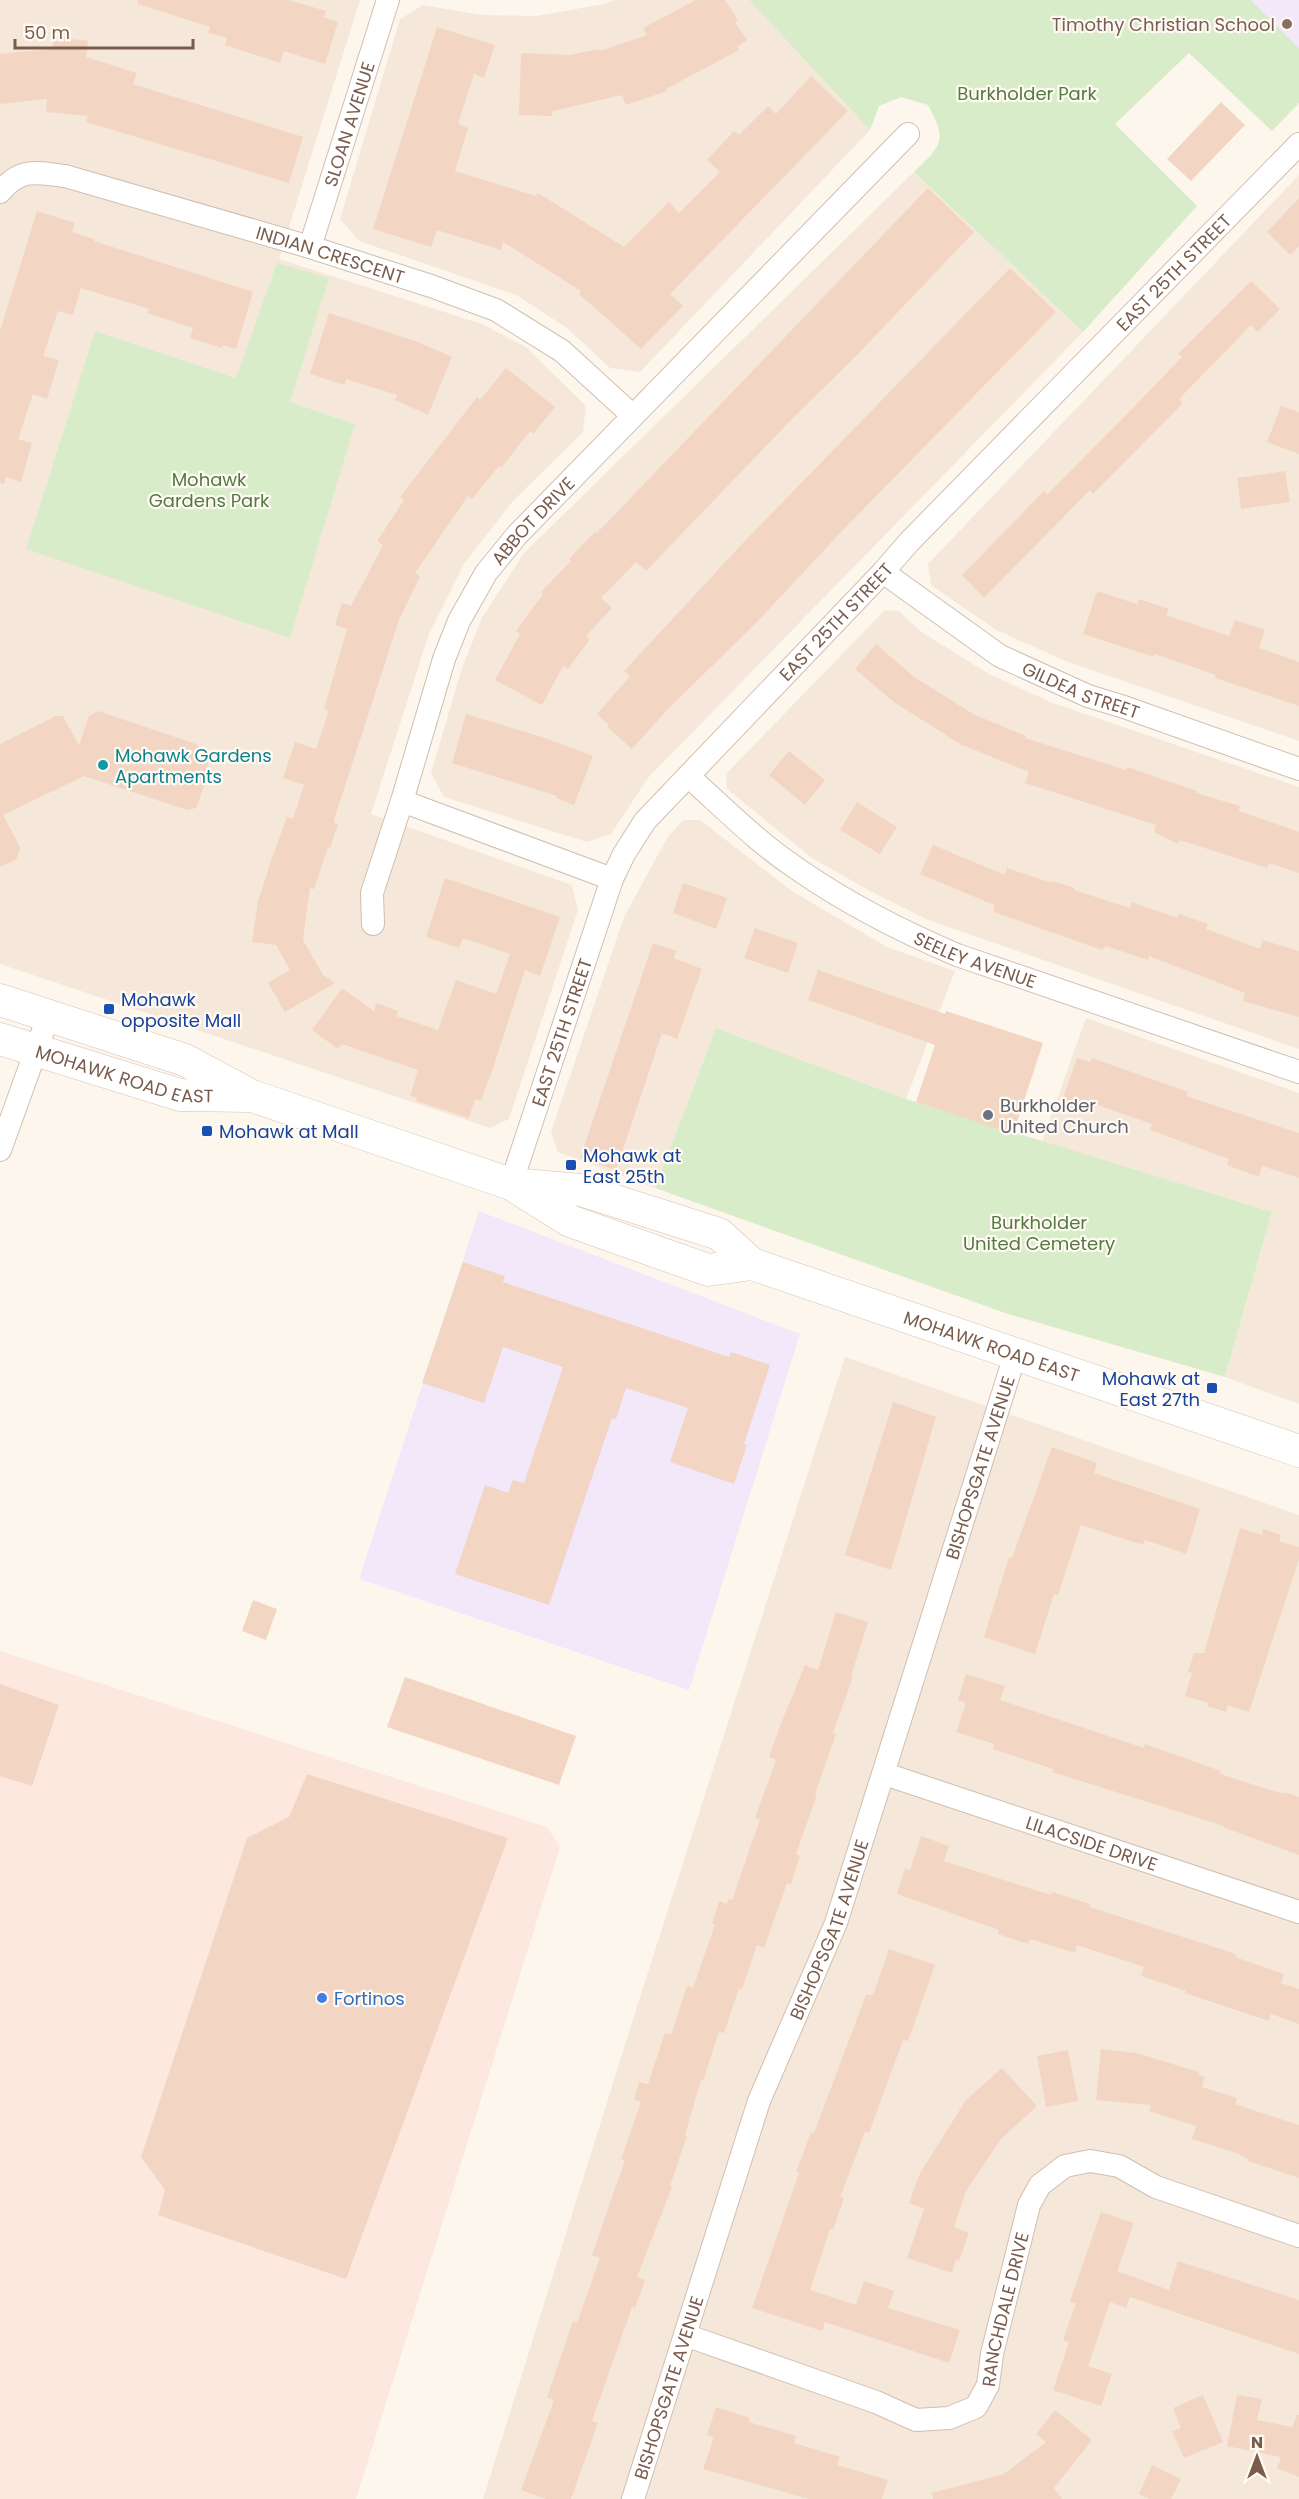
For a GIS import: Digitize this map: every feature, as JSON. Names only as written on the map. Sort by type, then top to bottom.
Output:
[{"type":"main road","name":"MOHAWK ROAD EAST","points":[[0,1000],[184,1060],[252,1096],[511,1184],[581,1190],[719,1234],[752,1264],[1299,1451]]},
{"type":"main road","name":"MOHAWK ROAD EAST","points":[[0,1039],[180,1095],[252,1096]]},
{"type":"street","name":"SLOAN AVENUE","points":[[310,247],[388,0]]},
{"type":"street","name":"ABBOT DRIVE","points":[[373,924],[372,893],[444,659],[459,621],[486,573],[517,535],[908,134]]},
{"type":"street","name":"EAST 25TH STREET","points":[[511,1184],[612,879],[624,854],[645,821],[909,542],[1299,144]]},
{"type":"street","name":"INDIAN CRESCENT","points":[[0,192],[11,179],[36,172],[65,176],[310,247],[431,286],[496,310],[562,351],[632,416]]},
{"type":"street","name":"GILDEA STREET","points":[[883,572],[982,645],[1053,681],[1106,704],[1124,707],[1299,769]]},
{"type":"street","name":"SEELEY AVENUE","points":[[688,776],[794,867],[833,892],[914,936],[957,955],[1299,1072]]},
{"type":"street","points":[[402,801],[612,879]]},
{"type":"street","points":[[0,1150],[48,1017]]},
{"type":"street","name":"BISHOPSGATE AVENUE","points":[[633,2499],[759,2101],[836,1923],[885,1774],[1015,1355]]},
{"type":"street","name":"LILACSIDE DRIVE","points":[[885,1774],[1299,1912]]},
{"type":"street","name":"RANCHDALE DRIVE","points":[[685,2335],[876,2402],[916,2420],[949,2418],[976,2407],[988,2385],[992,2354],[1029,2205],[1040,2185],[1065,2166],[1090,2161],[1119,2166],[1156,2187],[1299,2236]]},
{"type":"shaded area","points":[[0,0],[360,0],[279,259],[482,324],[526,347],[586,406],[583,432],[513,501],[464,564],[429,634],[371,814],[572,885],[578,910],[509,1119],[490,1128],[0,964]],"holes":[[[95,331],[236,378],[289,402],[355,424],[26,549]]]},
{"type":"shaded area","points":[[614,0],[749,0],[870,130],[640,372],[610,368],[567,328],[516,295],[359,241],[340,219],[400,19],[423,5],[482,15],[536,16],[604,4]]},
{"type":"shaded area","name":"Timothy Christian School","points":[[1251,0],[1299,0],[1299,48]]},
{"type":"shaded area","points":[[914,172],[1083,332],[648,778],[611,834],[587,842],[444,797],[431,773],[462,668],[482,618],[524,553]]},
{"type":"shaded area","points":[[1299,175],[1299,741],[1068,662],[996,630],[931,585],[928,564]]},
{"type":"shaded area","points":[[885,610],[899,611],[920,631],[989,674],[1053,703],[1299,787],[1299,1049],[928,920],[868,890],[812,858],[727,789],[726,774]]},
{"type":"shaded area","points":[[683,820],[700,820],[792,891],[887,947],[955,971],[906,1099],[716,1028],[655,1188],[558,1152],[551,1132],[624,917],[667,838]]},
{"type":"shaded area","points":[[1086,1018],[1299,1093],[1299,1404],[1225,1377],[1272,1212],[1042,1142]]},
{"type":"shaded area","points":[[479,1211],[800,1334],[689,1690],[359,1579]]},
{"type":"shaded area","points":[[845,1357],[1299,1515],[1299,2499],[483,2499],[634,2016]]},
{"type":"shaded area","points":[[0,1651],[547,1827],[560,1847],[356,2499],[0,2499]]},
{"type":"green space","name":"Burkholder Park","points":[[749,0],[1251,0],[1299,48],[1299,103],[1272,131],[1189,53],[1115,124],[1197,206],[1083,332],[914,172],[936,149],[939,142],[938,127],[928,105],[901,97],[879,106],[870,130]]},
{"type":"green space","name":"Mohawk Gardens Park","points":[[277,263],[329,278],[290,402],[355,424],[290,638],[26,549],[95,331],[236,378]]},
{"type":"green space","name":"Burkholder United Cemetery","points":[[716,1028],[906,1099],[1272,1212],[1225,1377],[1008,1314],[655,1188]]},
{"type":"building","points":[[138,0],[289,0],[326,11],[324,17],[338,22],[325,64],[284,51],[280,63],[225,45],[227,38],[208,33],[210,27],[138,4]]},
{"type":"building","points":[[696,0],[725,0],[738,20],[735,22],[747,40],[737,47],[739,50],[666,89],[667,91],[626,105],[622,95],[553,111],[552,116],[519,115],[521,53],[570,55],[599,49],[600,51],[647,35],[643,28]]},
{"type":"building","points":[[437,27],[495,45],[484,78],[474,74],[458,124],[468,128],[455,171],[536,196],[538,193],[624,247],[669,202],[679,213],[720,172],[707,160],[734,131],[739,135],[768,106],[776,114],[811,76],[848,111],[670,294],[683,306],[641,349],[579,294],[581,291],[503,242],[501,250],[437,230],[431,247],[373,229]]},
{"type":"building","points":[[54,37],[88,41],[86,57],[137,73],[133,84],[303,137],[289,183],[86,122],[88,116],[46,112],[47,99],[0,104],[0,54],[52,49]]},
{"type":"building","points":[[1221,102],[1245,125],[1191,181],[1167,159]]},
{"type":"building","points":[[928,188],[974,232],[646,571],[636,562],[601,598],[612,608],[586,636],[590,639],[568,669],[563,666],[542,705],[495,680],[520,634],[516,631],[543,594],[541,592],[571,561],[569,559],[595,532],[597,533]]},
{"type":"building","points":[[1299,198],[1299,246],[1290,255],[1267,232]]},
{"type":"building","points":[[37,211],[75,223],[72,232],[94,239],[94,241],[253,292],[236,349],[223,345],[222,348],[190,338],[193,328],[147,313],[149,309],[81,288],[73,315],[58,311],[43,356],[59,360],[47,399],[33,394],[18,439],[32,443],[21,482],[6,477],[4,484],[0,483],[0,331]]},
{"type":"building","points":[[1010,268],[1056,312],[843,530],[758,621],[666,711],[632,749],[607,727],[609,725],[597,714],[630,676],[624,671],[743,543]]},
{"type":"building","points":[[1251,281],[1280,309],[1258,332],[1251,325],[1179,399],[1183,403],[1093,494],[1090,490],[984,598],[962,575],[1044,491],[1048,494],[1127,414],[1182,357],[1178,354]]},
{"type":"building","points":[[329,313],[418,342],[452,357],[428,415],[395,400],[397,395],[346,379],[344,385],[310,374]]},
{"type":"building","points":[[506,368],[555,407],[533,434],[530,431],[502,467],[499,466],[472,499],[468,496],[415,573],[420,576],[399,620],[333,823],[338,824],[330,848],[328,847],[314,889],[310,888],[303,940],[323,975],[335,983],[285,1012],[268,983],[290,970],[276,945],[252,942],[258,901],[272,858],[287,817],[293,819],[304,785],[283,778],[295,742],[316,749],[329,711],[324,709],[347,629],[335,625],[342,603],[351,606],[383,545],[377,541],[404,500],[400,497],[477,397],[480,400]]},
{"type":"building","points":[[1281,406],[1299,412],[1299,454],[1267,442]]},
{"type":"building","points":[[1285,471],[1290,502],[1241,509],[1237,478]]},
{"type":"building","points":[[1097,591],[1137,604],[1139,599],[1169,609],[1166,615],[1229,636],[1235,620],[1265,630],[1259,648],[1299,662],[1299,706],[1215,678],[1216,675],[1155,654],[1154,657],[1083,634]]},
{"type":"building","points":[[876,644],[914,677],[973,714],[1026,736],[1025,738],[1126,770],[1127,767],[1197,791],[1196,793],[1240,806],[1239,811],[1299,832],[1299,873],[1269,863],[1267,868],[1183,841],[1179,841],[1178,844],[1154,832],[1156,825],[1025,783],[1029,772],[960,744],[895,703],[855,669]]},
{"type":"building","name":"Mohawk Gardens Apartments","points":[[98,711],[196,744],[209,755],[205,784],[196,808],[187,810],[84,776],[3,815],[20,847],[17,859],[0,867],[0,744],[56,716],[63,716],[79,745],[89,716]]},
{"type":"building","points":[[466,714],[542,737],[593,756],[574,805],[556,798],[557,796],[452,763]]},
{"type":"building","points":[[789,751],[825,780],[805,805],[769,775]]},
{"type":"building","points":[[857,802],[897,827],[880,854],[840,830]]},
{"type":"building","points":[[933,845],[1005,875],[1007,868],[1075,888],[1074,890],[1130,908],[1132,902],[1177,918],[1179,914],[1208,924],[1206,929],[1260,949],[1263,940],[1299,951],[1299,1017],[1243,1001],[1245,993],[1149,956],[1148,960],[1106,946],[1102,950],[994,912],[994,905],[920,874]]},
{"type":"building","points":[[445,878],[560,917],[540,976],[525,970],[491,1074],[481,1100],[475,1099],[469,1118],[416,1101],[417,1098],[410,1096],[418,1070],[342,1044],[338,1049],[312,1030],[342,988],[374,1011],[376,1003],[398,1011],[396,1016],[438,1030],[456,980],[496,994],[510,954],[463,938],[459,948],[426,937]]},
{"type":"building","points":[[683,883],[727,898],[716,929],[673,913]]},
{"type":"building","points":[[755,928],[798,943],[788,973],[744,958]]},
{"type":"building","points":[[653,943],[676,951],[674,958],[702,969],[677,1039],[662,1033],[616,1170],[580,1158]]},
{"type":"building","name":"Burkholder United Church","points":[[818,970],[945,1014],[946,1011],[1043,1043],[1013,1134],[916,1102],[935,1045],[808,1000]]},
{"type":"building","points":[[1077,1058],[1090,1062],[1092,1058],[1188,1092],[1186,1096],[1299,1133],[1299,1178],[1262,1166],[1259,1177],[1227,1165],[1229,1159],[1150,1130],[1152,1124],[1094,1104],[1091,1114],[1061,1104]]},
{"type":"building","points":[[463,1262],[505,1276],[503,1282],[729,1357],[731,1352],[770,1365],[744,1444],[747,1445],[734,1484],[670,1462],[688,1408],[626,1388],[616,1419],[612,1418],[549,1605],[455,1574],[485,1485],[508,1493],[513,1480],[524,1483],[563,1367],[503,1347],[484,1403],[422,1383]]},
{"type":"building","points":[[893,1402],[936,1417],[891,1570],[845,1555]]},
{"type":"building","points":[[1052,1447],[1097,1463],[1094,1473],[1200,1509],[1186,1554],[1145,1540],[1143,1545],[1081,1525],[1058,1595],[1054,1594],[1035,1654],[984,1637],[1009,1557],[1012,1558]]},
{"type":"building","points":[[1240,1528],[1262,1535],[1263,1529],[1281,1535],[1279,1541],[1299,1547],[1299,1559],[1249,1712],[1228,1705],[1226,1712],[1207,1706],[1208,1703],[1185,1696],[1192,1673],[1188,1672],[1194,1653],[1204,1653]]},
{"type":"building","points":[[253,1600],[277,1609],[266,1640],[242,1631]]},
{"type":"building","points":[[836,1612],[868,1622],[851,1676],[853,1677],[833,1733],[836,1734],[796,1854],[800,1856],[791,1884],[787,1883],[764,1948],[757,1945],[724,2033],[719,2032],[703,2081],[701,2080],[685,2135],[687,2136],[670,2186],[672,2187],[637,2277],[645,2280],[635,2308],[632,2307],[592,2421],[598,2423],[571,2499],[546,2499],[521,2490],[554,2400],[547,2397],[573,2321],[577,2323],[600,2258],[592,2255],[625,2160],[621,2159],[641,2102],[634,2100],[639,2082],[648,2084],[665,2033],[671,2035],[687,1986],[693,1988],[715,1925],[712,1924],[719,1901],[727,1904],[728,1899],[732,1900],[760,1819],[755,1818],[776,1760],[769,1757],[780,1726],[805,1665],[818,1670]]},
{"type":"building","points":[[966,1674],[1005,1686],[1000,1700],[1144,1748],[1145,1744],[1221,1771],[1220,1774],[1299,1797],[1299,1855],[1224,1826],[1052,1772],[1053,1769],[993,1749],[994,1744],[956,1732],[966,1703],[958,1700]]},
{"type":"building","points":[[405,1677],[576,1736],[559,1785],[387,1727]]},
{"type":"building","points":[[0,1684],[59,1705],[32,1786],[0,1776]]},
{"type":"building","name":"Fortinos","points":[[307,1774],[508,1838],[346,2279],[158,2215],[165,2190],[141,2157],[247,1838],[289,1817]]},
{"type":"building","points":[[921,1836],[949,1846],[944,1861],[1051,1895],[1052,1892],[1090,1904],[1090,1907],[1236,1954],[1235,1957],[1284,1974],[1281,1983],[1299,1989],[1299,2024],[1271,2014],[1269,2021],[1185,1993],[1186,1991],[1141,1976],[1144,1967],[1077,1945],[1075,1953],[1030,1939],[1028,1944],[998,1934],[999,1930],[897,1894],[905,1868],[910,1870]]},
{"type":"building","points":[[889,1949],[935,1965],[908,2041],[903,2040],[869,2133],[865,2132],[840,2197],[844,2198],[833,2230],[830,2229],[810,2290],[856,2305],[864,2281],[894,2291],[888,2308],[960,2330],[949,2363],[825,2322],[822,2331],[752,2308],[811,2132],[814,2133],[866,1995],[873,1995]]},
{"type":"building","points":[[1101,2049],[1136,2053],[1199,2072],[1198,2075],[1205,2077],[1202,2087],[1237,2098],[1235,2104],[1299,2125],[1299,2178],[1248,2161],[1249,2159],[1236,2153],[1192,2139],[1196,2126],[1149,2111],[1151,2105],[1096,2100]]},
{"type":"building","points":[[1068,2050],[1078,2101],[1046,2107],[1037,2056]]},
{"type":"building","points":[[1002,2068],[1037,2106],[1001,2139],[966,2191],[954,2227],[969,2233],[952,2273],[907,2258],[924,2209],[909,2203],[920,2173],[966,2100]]},
{"type":"building","points":[[1101,2212],[1134,2223],[1117,2271],[1169,2290],[1178,2261],[1299,2300],[1299,2354],[1130,2297],[1126,2308],[1110,2302],[1088,2366],[1112,2374],[1101,2406],[1053,2390],[1069,2342],[1063,2340],[1076,2303],[1070,2301]]},
{"type":"building","points":[[1203,2395],[1223,2442],[1184,2458],[1172,2431],[1181,2428],[1173,2408]]},
{"type":"building","points":[[1237,2395],[1262,2399],[1257,2420],[1292,2427],[1299,2415],[1299,2477],[1277,2468],[1281,2457],[1227,2446]]},
{"type":"building","points":[[716,2407],[750,2418],[749,2422],[796,2436],[794,2443],[840,2457],[837,2465],[888,2480],[882,2499],[809,2499],[703,2469],[714,2437],[707,2435]]},
{"type":"building","points":[[1055,2410],[1092,2440],[1054,2488],[1062,2499],[933,2499],[932,2493],[1004,2474],[1046,2442],[1036,2434]]},
{"type":"building","points":[[1152,2465],[1181,2479],[1171,2499],[1149,2499],[1139,2494]]},
{"type":"place","name":"Timothy Christian School","points":[[1287,24]]},
{"type":"place","name":"Mohawk Gardens Apartments","points":[[103,765]]},
{"type":"place","name":"Mohawk opposite Mall","points":[[109,1009]]},
{"type":"place","name":"Burkholder United Church","points":[[988,1115]]},
{"type":"place","name":"Mohawk at Mall","points":[[207,1131]]},
{"type":"place","name":"Mohawk at East 25th","points":[[571,1165]]},
{"type":"place","name":"Mohawk at East 27th","points":[[1212,1388]]},
{"type":"place","name":"Fortinos","points":[[322,1998]]}]
